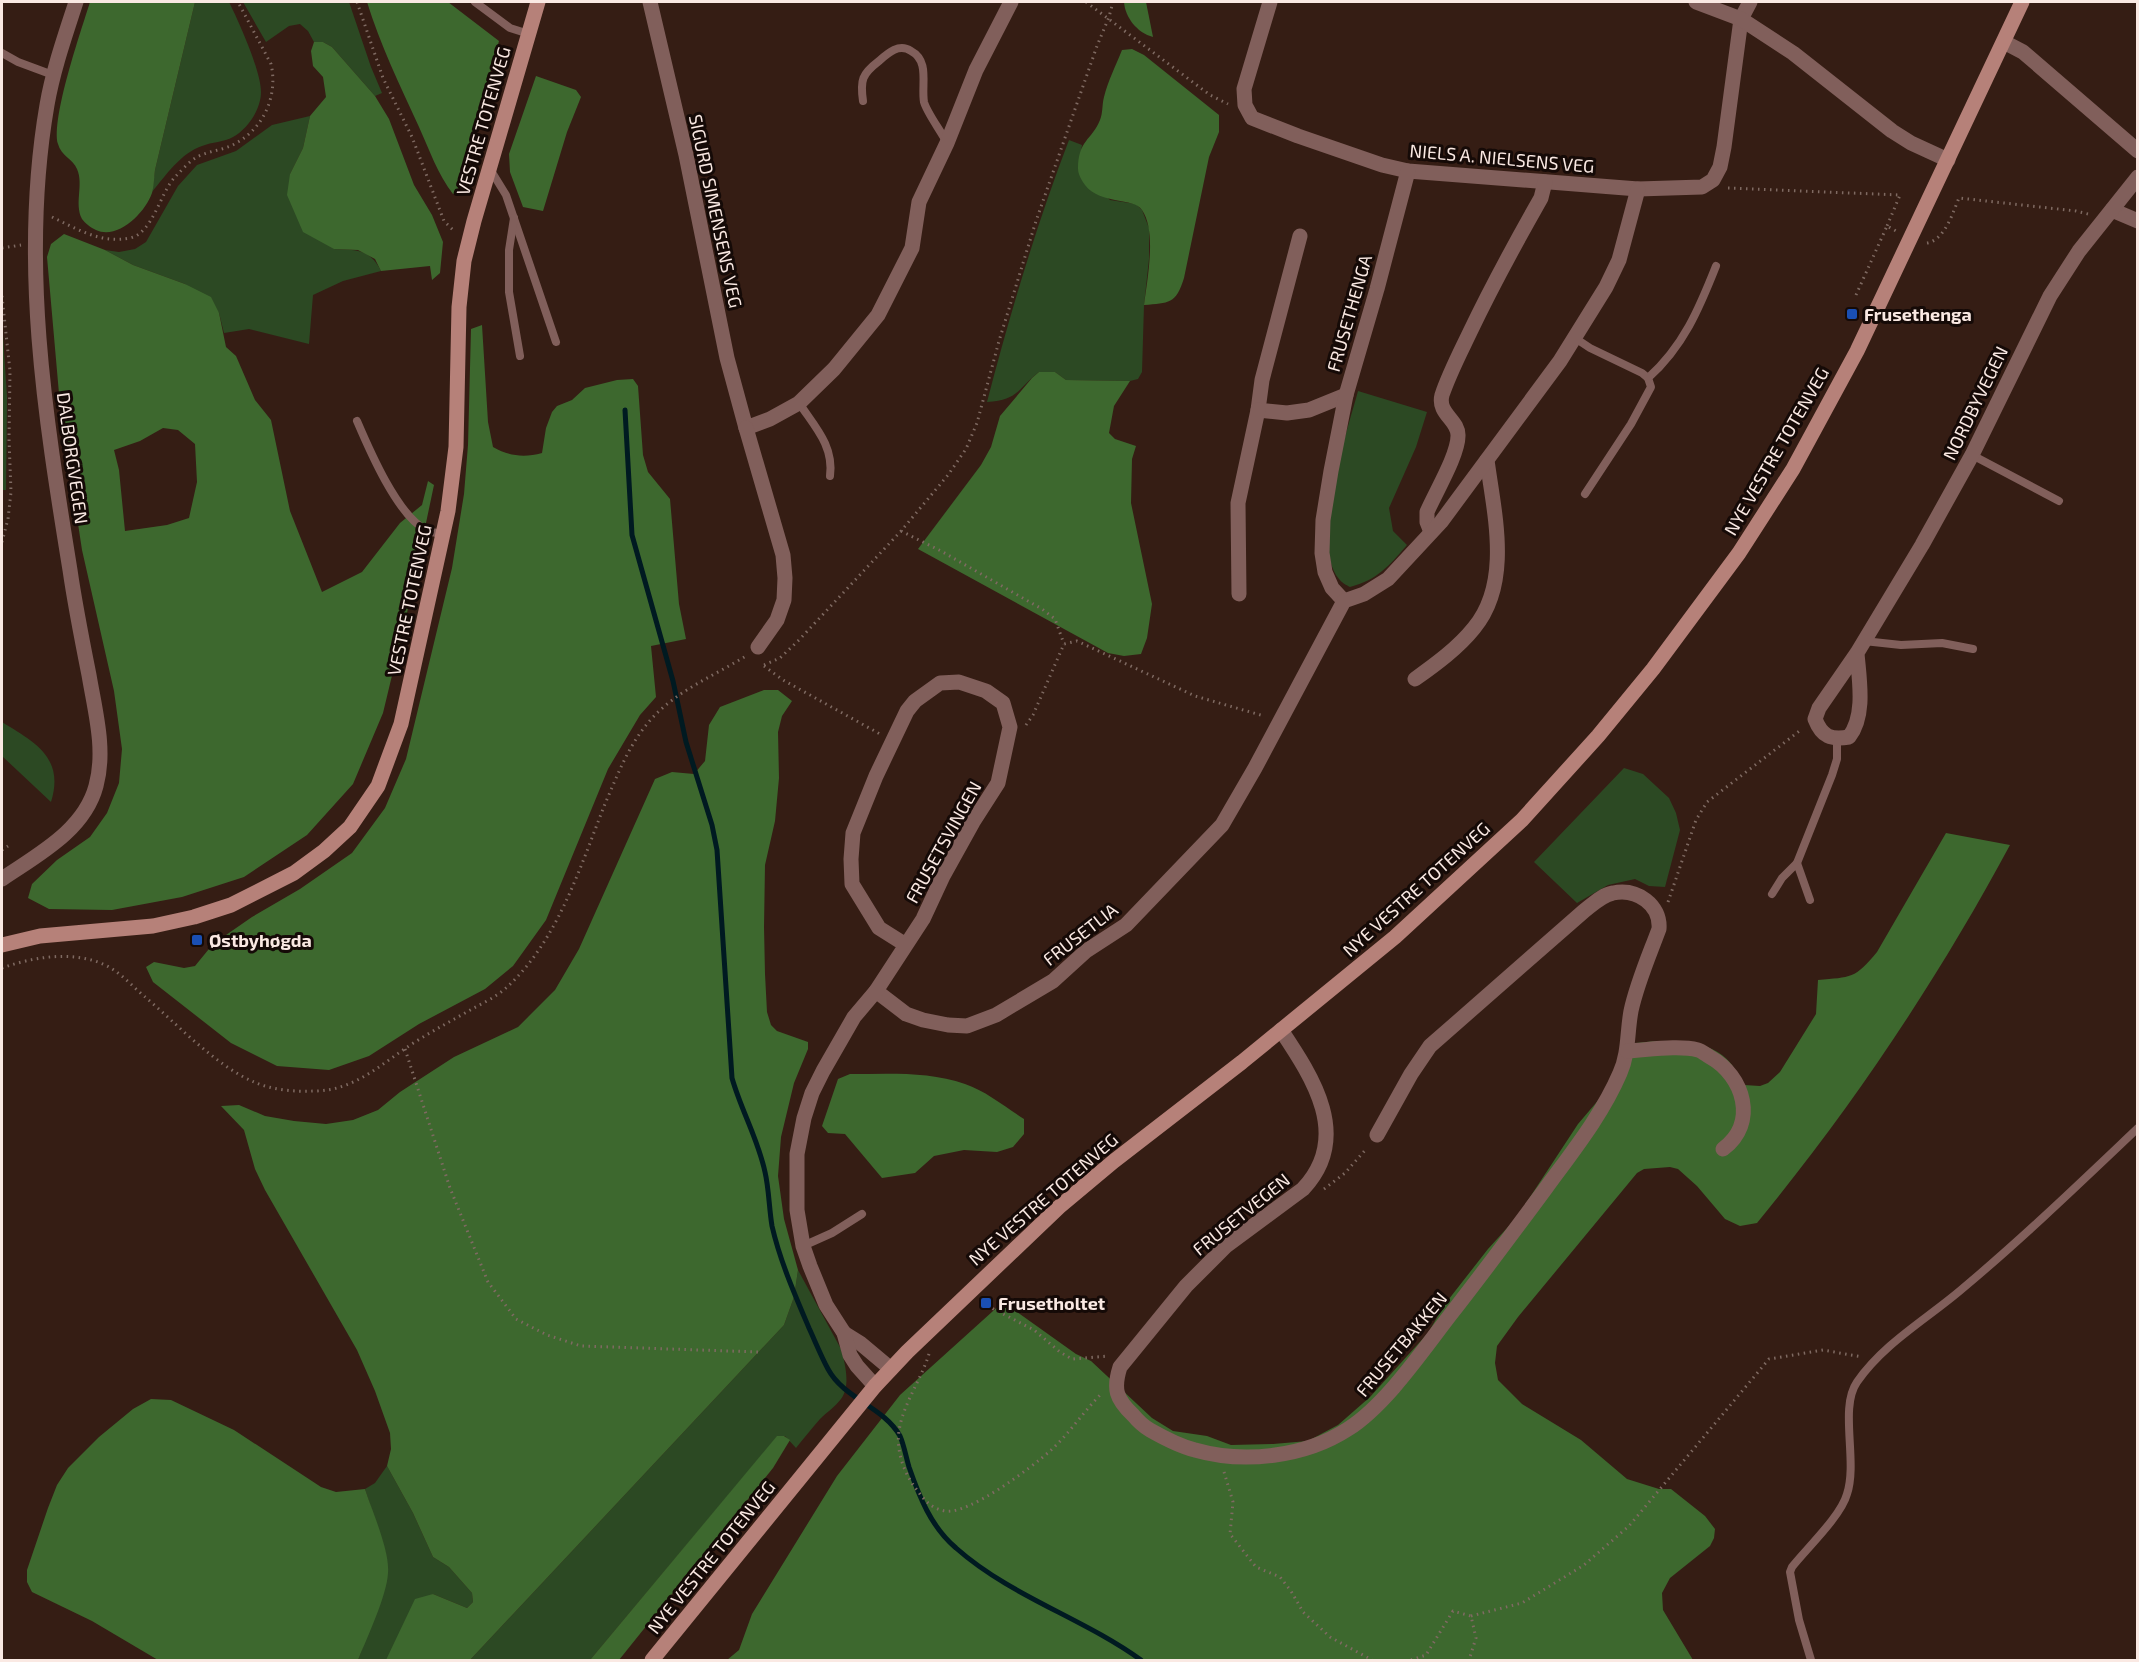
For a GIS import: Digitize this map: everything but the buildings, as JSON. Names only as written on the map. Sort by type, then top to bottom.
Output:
[{"type":"main road","name":"VESTRE TOTENVEG","points":[[2,945],[40,936],[153,926],[212,912],[253,895],[294,873],[341,835],[350,827],[378,786],[401,724],[448,511],[456,447],[461,284],[470,238],[538,2]]},
{"type":"main road","name":"NYE VESTRE TOTENVEG","points":[[652,1660],[875,1386],[968,1292],[1059,1207],[1114,1161],[1395,938],[1522,820],[1598,736],[1653,669],[1739,553],[1793,469],[1857,351],[2022,2]]},
{"type":"street","name":"DALBORGVEGEN","points":[[2,879],[56,842],[72,828],[96,787],[101,753],[55,484],[46,418],[35,291],[36,213],[41,143],[53,75],[76,2]]},
{"type":"street","name":"SIGURD SIMENSENS VEG","points":[[650,2],[686,155],[727,358],[783,555],[784,600],[777,620],[754,651]]},
{"type":"street","points":[[746,428],[770,420],[799,403],[834,369],[878,315],[912,248],[919,202],[947,143],[976,70],[1011,2]]},
{"type":"street","points":[[1245,105],[1244,89],[1270,2]]},
{"type":"street","points":[[1696,2],[1741,19],[1793,53],[1892,131],[1911,143],[1948,160]]},
{"type":"street","points":[[1702,187],[1713,180],[1720,166],[1741,19],[1750,2]]},
{"type":"street","points":[[2004,42],[2023,52],[2138,151]]},
{"type":"street","name":"NIELS A. NIELSENS VEG","points":[[1245,105],[1252,118],[1382,165],[1408,171],[1638,189],[1702,187]]},
{"type":"street","name":"FRUSETHENGA","points":[[1344,601],[1332,588],[1324,572],[1323,520],[1346,395],[1377,290],[1408,171]]},
{"type":"street","name":"NORDBYVEGEN","points":[[1815,719],[1819,708],[1860,647],[1922,545],[1972,455],[2050,296],[2079,251],[2138,177]]},
{"type":"street","points":[[1431,532],[1426,522],[1427,512],[1456,449],[1458,438],[1458,429],[1445,414],[1441,398],[1456,360],[1490,291],[1541,198],[1545,182]]},
{"type":"street","points":[[1344,601],[1364,594],[1388,579],[1441,522],[1575,338],[1606,287],[1619,260],[1638,189]]},
{"type":"street","points":[[2109,215],[2138,222]]},
{"type":"street","points":[[1239,594],[1238,503],[1258,410],[1262,380],[1300,236]]},
{"type":"street","name":"FRUSETHENGA","points":[[1258,410],[1287,413],[1309,410],[1346,395]]},
{"type":"street","points":[[1415,679],[1441,661],[1474,628],[1485,612],[1494,586],[1497,557],[1487,460]]},
{"type":"street","name":"FRUSETLIA","points":[[876,991],[906,1014],[940,1024],[968,1026],[996,1015],[1053,981],[1086,951],[1126,925],[1222,825],[1344,601]]},
{"type":"street","points":[[1815,719],[1819,729],[1826,737],[1837,739],[1849,737],[1854,731],[1858,718],[1860,647]]},
{"type":"street","name":"FRUSETSVINGEN","points":[[876,991],[923,919],[943,876],[973,822],[999,783],[1010,727],[1003,703],[986,691],[959,682],[940,684],[915,701],[907,711],[892,740],[853,833],[852,884],[879,928],[906,945]]},
{"type":"street","points":[[1377,1135],[1411,1074],[1430,1047],[1600,898],[1613,893],[1629,892],[1653,905],[1660,920]]},
{"type":"street","name":"FRUSETBAKKEN","points":[[1116,1380],[1117,1394],[1122,1406],[1145,1427],[1172,1443],[1219,1456],[1249,1457],[1304,1449],[1349,1429],[1373,1409],[1425,1348],[1587,1133],[1620,1074],[1627,1051],[1631,1013],[1660,920]]},
{"type":"street","points":[[875,1386],[850,1355],[844,1333],[818,1290],[803,1246],[797,1210],[796,1174],[798,1146],[812,1093],[834,1050],[855,1017],[876,991]]},
{"type":"street","name":"FRUSETVEGEN","points":[[1116,1380],[1120,1367],[1186,1286],[1226,1246],[1303,1189],[1313,1179],[1321,1165],[1326,1132],[1325,1113],[1305,1066],[1281,1030]]},
{"type":"street","points":[[1627,1051],[1698,1050],[1723,1064],[1738,1084],[1744,1102],[1740,1128],[1733,1142],[1723,1149]]},
{"type":"street","points":[[844,1333],[891,1369]]},
{"type":"lane","points":[[476,2],[510,28],[529,34]]},
{"type":"lane","points":[[863,101],[861,85],[867,70],[891,51],[901,47],[908,49],[917,54],[922,61],[924,101],[947,143]]},
{"type":"lane","points":[[2,53],[18,62],[53,75]]},
{"type":"lane","points":[[489,168],[506,195],[556,342]]},
{"type":"lane","points":[[514,217],[509,250],[509,292],[520,356]]},
{"type":"lane","points":[[1648,378],[1667,362],[1684,336],[1702,301],[1716,266]]},
{"type":"lane","points":[[1575,338],[1590,348],[1631,366],[1648,378],[1651,387],[1631,424],[1586,494]]},
{"type":"lane","points":[[799,403],[827,447],[832,462],[830,476]]},
{"type":"lane","points":[[357,421],[378,468],[404,510],[425,530],[443,535]]},
{"type":"lane","points":[[1972,455],[2059,501]]},
{"type":"lane","points":[[1860,647],[1942,644],[1972,649]]},
{"type":"lane","points":[[1772,894],[1782,878],[1797,863],[1832,776],[1837,759],[1837,739]]},
{"type":"lane","points":[[1797,863],[1810,900]]},
{"type":"lane","points":[[1811,1660],[1798,1620],[1790,1572],[1836,1514],[1847,1496],[1852,1474],[1849,1407],[1851,1393],[1876,1360],[1897,1340],[1962,1289],[2138,1128]]},
{"type":"lane","points":[[803,1246],[832,1233],[862,1214]]},
{"type":"path","points":[[36,213],[52,217],[94,237],[132,238],[148,225],[172,179],[189,163],[198,156],[237,143],[256,127],[264,116],[271,99],[273,74],[262,46],[238,2]]},
{"type":"path","points":[[357,2],[383,78],[412,138],[444,221],[455,231],[470,238]]},
{"type":"path","points":[[1086,2],[1221,102],[1245,105]]},
{"type":"path","points":[[892,740],[783,680],[764,665],[780,658],[799,640],[901,531],[961,458],[973,437],[999,341],[1036,221],[1113,2]]},
{"type":"path","points":[[1702,187],[1900,195],[1856,295]]},
{"type":"path","points":[[1887,226],[1925,244],[1932,242],[1940,236],[1959,198],[2109,215]]},
{"type":"path","points":[[2,296],[10,371],[9,439],[12,492],[2,542]]},
{"type":"path","points":[[901,531],[941,551],[1042,609],[1055,619],[1064,645],[1033,715],[1021,731]]},
{"type":"path","points":[[1064,645],[1077,641],[1195,696],[1280,721]]},
{"type":"path","points":[[2,968],[30,960],[68,957],[83,958],[106,966],[120,974],[224,1064],[256,1083],[275,1088],[312,1092],[345,1088],[505,989],[538,951],[564,904],[633,742],[657,711],[754,651]]},
{"type":"path","points":[[1660,920],[1670,898],[1696,820],[1707,802],[1815,719]]},
{"type":"path","points":[[2,850],[8,846]]},
{"type":"path","points":[[405,1049],[450,1188],[488,1282],[516,1319],[547,1335],[581,1346],[759,1352]]},
{"type":"path","points":[[1303,1189],[1323,1191],[1346,1173],[1377,1135]]},
{"type":"path","points":[[968,1292],[984,1305],[1034,1330],[1072,1359],[1131,1353]]},
{"type":"path","points":[[923,1336],[931,1346],[898,1434],[900,1453],[914,1486],[925,1501],[939,1510],[956,1511],[968,1507],[1028,1469],[1050,1451],[1116,1380]]},
{"type":"path","points":[[1412,1660],[1426,1655],[1453,1611],[1471,1616],[1522,1603],[1584,1565],[1629,1526],[1769,1359],[1823,1350],[1876,1360]]},
{"type":"path","points":[[1219,1456],[1233,1502],[1230,1534],[1256,1567],[1280,1577],[1303,1612],[1330,1636],[1372,1660]]},
{"type":"path","points":[[1469,1660],[1476,1638],[1471,1616]]},
{"type":"green space","points":[[90,2],[195,2],[155,170],[152,193],[143,209],[130,223],[122,228],[104,232],[92,228],[82,219],[79,207],[79,175],[75,166],[60,148],[57,132],[68,74]]},
{"type":"green space","points":[[195,2],[229,2],[254,60],[261,92],[259,105],[253,118],[244,129],[226,140],[194,149],[174,165],[152,192],[155,170]]},
{"type":"green space","points":[[243,2],[349,2],[382,93],[375,96],[332,47],[323,42],[314,42],[308,31],[300,24],[289,26],[266,42]]},
{"type":"green space","points":[[367,2],[448,2],[499,41],[457,192],[453,194],[438,170],[398,81]]},
{"type":"green space","points":[[1124,2],[1146,2],[1153,37],[1142,32],[1133,24]]},
{"type":"green space","points":[[314,42],[323,42],[332,47],[375,96],[389,119],[414,185],[432,215],[443,242],[440,273],[432,280],[430,266],[381,271],[375,259],[358,250],[334,249],[303,232],[287,195],[290,174],[303,148],[310,116],[326,97],[323,77],[313,66],[311,51]]},
{"type":"green space","points":[[1132,49],[1144,55],[1219,115],[1219,132],[1209,157],[1184,278],[1178,293],[1170,300],[1160,304],[1144,305],[1150,243],[1147,219],[1142,210],[1132,203],[1099,196],[1091,191],[1083,182],[1078,169],[1080,152],[1100,120],[1103,100],[1122,50]]},
{"type":"green space","points":[[536,76],[576,90],[581,97],[567,132],[543,211],[523,207],[510,172],[509,154]]},
{"type":"green space","points":[[310,116],[303,148],[290,174],[334,249],[362,252],[372,258],[381,271],[343,281],[313,295],[309,344],[249,329],[224,333],[219,313],[185,284],[133,265],[105,250],[119,252],[135,249],[146,242],[178,186],[197,165],[236,151],[272,125]]},
{"type":"green space","points":[[1069,140],[1082,145],[1078,170],[1110,200],[1136,204],[1142,210],[1149,228],[1142,372],[1138,379],[1130,381],[1066,380],[1055,372],[1039,372],[1012,396],[987,402],[1024,270]]},
{"type":"green space","points":[[64,234],[211,297],[219,313],[226,347],[236,356],[255,400],[271,420],[290,511],[322,592],[362,572],[400,523],[422,505],[428,481],[434,485],[383,713],[353,784],[307,835],[244,877],[182,897],[112,910],[49,909],[28,898],[32,884],[57,860],[90,837],[107,813],[119,783],[122,749],[114,691],[82,550],[60,405],[47,257],[51,244]],"holes":[[[163,428],[178,430],[195,444],[197,482],[189,518],[167,525],[125,531],[119,470],[114,450],[140,441]]]},
{"type":"green space","points":[[2,320],[7,397],[6,490],[2,490]]},
{"type":"green space","points":[[482,325],[488,422],[493,447],[504,452],[523,456],[542,453],[546,428],[552,412],[557,406],[572,400],[585,388],[617,380],[633,379],[638,386],[643,455],[648,472],[670,499],[679,604],[686,639],[651,646],[656,697],[640,715],[608,769],[546,920],[513,966],[485,989],[419,1024],[369,1056],[329,1070],[277,1066],[231,1043],[153,982],[146,967],[154,962],[184,968],[195,966],[213,944],[352,853],[385,808],[406,759],[452,568],[464,494],[468,445],[471,329]]},
{"type":"green space","points":[[1039,372],[1055,372],[1066,380],[1130,381],[1114,406],[1109,433],[1115,439],[1136,446],[1132,459],[1131,503],[1152,604],[1147,638],[1141,654],[1124,656],[1108,653],[918,549],[981,465],[991,447],[1000,416]]},
{"type":"green space","points":[[1358,391],[1427,412],[1416,447],[1389,508],[1393,531],[1407,545],[1382,571],[1350,587],[1340,580],[1331,563],[1328,541],[1329,515],[1339,459]]},
{"type":"green space","points":[[764,690],[778,690],[792,701],[782,716],[778,732],[779,778],[775,821],[765,865],[764,927],[767,1012],[771,1025],[777,1031],[808,1042],[808,1049],[794,1083],[781,1137],[778,1176],[784,1219],[798,1270],[794,1297],[784,1325],[470,1660],[386,1660],[415,1599],[433,1594],[467,1608],[473,1602],[472,1593],[449,1567],[433,1557],[413,1513],[387,1466],[391,1449],[390,1433],[357,1350],[265,1190],[255,1169],[244,1130],[221,1106],[239,1105],[265,1116],[294,1121],[326,1124],[353,1120],[378,1110],[400,1092],[454,1057],[518,1027],[555,990],[579,949],[655,779],[672,772],[694,774],[705,761],[709,725],[720,707]]},
{"type":"green space","points":[[2,722],[35,744],[50,762],[54,773],[51,802],[2,756]]},
{"type":"green space","points":[[1624,768],[1643,774],[1669,798],[1676,813],[1680,830],[1665,887],[1649,886],[1635,879],[1608,885],[1577,903],[1534,862]]},
{"type":"green space","points":[[1946,833],[2010,845],[1924,993],[1827,1133],[1757,1223],[1740,1226],[1725,1219],[1697,1186],[1678,1169],[1670,1167],[1644,1169],[1637,1173],[1518,1317],[1497,1346],[1495,1363],[1498,1380],[1522,1404],[1581,1440],[1627,1479],[1659,1489],[1671,1489],[1705,1516],[1715,1529],[1710,1546],[1670,1578],[1662,1593],[1663,1610],[1693,1660],[727,1660],[739,1650],[752,1614],[837,1476],[900,1395],[1003,1302],[1076,1354],[1091,1361],[1152,1418],[1173,1431],[1207,1436],[1231,1445],[1273,1444],[1308,1441],[1338,1425],[1370,1397],[1428,1333],[1445,1304],[1488,1249],[1517,1217],[1578,1124],[1601,1097],[1627,1044],[1668,1041],[1698,1044],[1722,1055],[1732,1065],[1744,1085],[1760,1086],[1768,1083],[1780,1072],[1816,1014],[1818,980],[1852,975],[1870,961]]},
{"type":"green space","points":[[850,1074],[923,1075],[965,1084],[988,1095],[1024,1119],[1024,1134],[1013,1147],[997,1152],[964,1150],[934,1156],[915,1173],[882,1178],[845,1134],[828,1133],[822,1126],[838,1079]]},
{"type":"green space","points":[[798,1270],[841,1349],[846,1388],[839,1402],[820,1419],[796,1448],[785,1436],[777,1437],[590,1660],[470,1660],[784,1325],[794,1297]]},
{"type":"green space","points":[[151,1399],[171,1400],[234,1430],[321,1487],[336,1492],[365,1489],[383,1543],[388,1573],[380,1604],[358,1660],[158,1660],[92,1621],[32,1592],[27,1582],[27,1570],[57,1485],[68,1468],[99,1437],[133,1409]]},
{"type":"green space","points":[[777,1436],[784,1436],[790,1440],[773,1468],[619,1660],[590,1660]]},
{"type":"green space","points":[[387,1466],[413,1513],[433,1557],[449,1567],[472,1593],[473,1602],[467,1608],[433,1594],[386,1660],[358,1660],[382,1596],[386,1554],[365,1489],[375,1483]]},
{"type":"waterway","points":[[625,410],[632,535],[717,850],[732,1078],[762,1160],[775,1239],[798,1303],[823,1359],[835,1379],[884,1418],[900,1436],[922,1500],[933,1521],[947,1540],[977,1565],[1000,1580],[1119,1645],[1141,1660]]},
{"type":"place","name":"Frusethenga","points":[[1852,314]]},
{"type":"place","name":"Østbyhøgda","points":[[197,940]]},
{"type":"place","name":"Frusetholtet","points":[[986,1303]]}]
